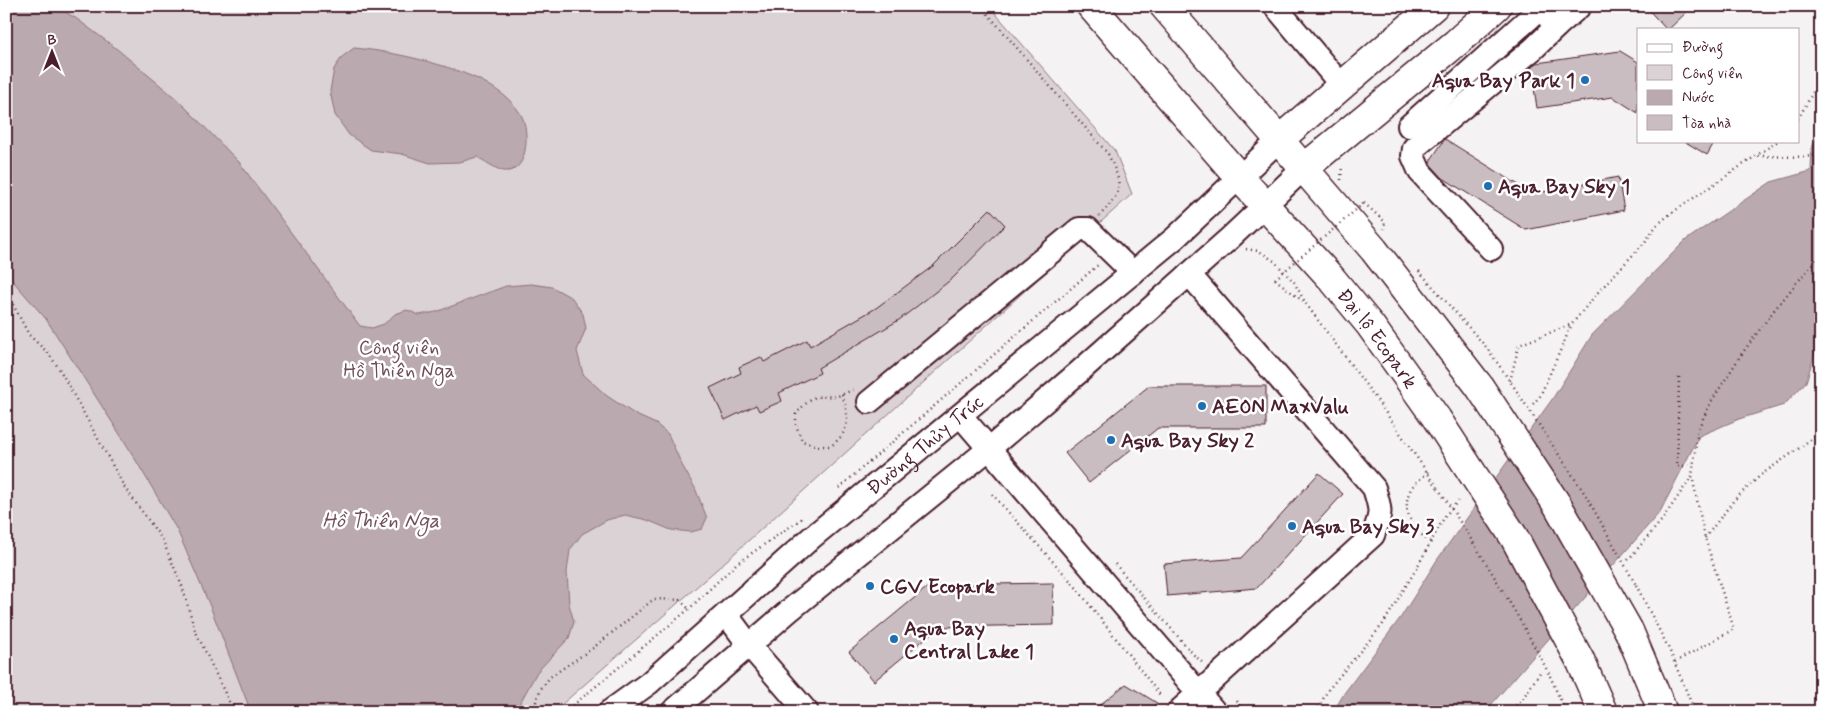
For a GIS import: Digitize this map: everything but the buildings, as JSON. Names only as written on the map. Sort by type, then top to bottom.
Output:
[{"type":"main road","name":"Đại lộ Ecopark","points":[[1092,6],[1239,177],[1332,279],[1370,325],[1436,419],[1514,537],[1581,662],[1603,712]]},
{"type":"main road","points":[[1164,6],[1374,250],[1479,386],[1558,506],[1629,631],[1663,712]]},
{"type":"main road","points":[[1279,140],[1434,6]]},
{"type":"main road","points":[[1303,169],[1456,43],[1497,6]]},
{"type":"street","points":[[1274,6],[1342,86]]},
{"type":"street","points":[[1491,249],[1420,172],[1412,156],[1414,148],[1533,49],[1580,6]]},
{"type":"street","points":[[1409,126],[1540,7],[1557,26]]},
{"type":"street","name":"Đường Thủy Trúc","points":[[610,712],[649,683],[811,538],[961,416],[1174,238],[1279,140]]},
{"type":"street","points":[[672,712],[790,610],[990,448],[1079,372],[1303,169]]},
{"type":"street","points":[[864,395],[1079,229],[1088,229],[1133,273]]},
{"type":"street","points":[[1178,712],[1373,535],[1381,517],[1374,488],[1189,274]]},
{"type":"street","points":[[961,416],[1215,712]]},
{"type":"street","points":[[726,614],[749,645],[808,712]]},
{"type":"path","points":[[980,6],[1108,154],[1119,178],[1120,188],[1098,217]]},
{"type":"path","points":[[1800,115],[1821,78]]},
{"type":"path","points":[[1533,404],[1540,396],[1572,324],[1599,291],[1645,242],[1656,226],[1670,214],[1777,142]]},
{"type":"path","points":[[1756,156],[1805,157],[1821,154]]},
{"type":"path","points":[[1344,161],[1341,167],[1341,180],[1346,186]]},
{"type":"path","points":[[1357,200],[1368,212]]},
{"type":"path","points":[[1306,304],[1275,279],[1364,202],[1385,222],[1384,232],[1379,225]]},
{"type":"path","points":[[1242,249],[1247,248],[1259,251],[1274,261],[1294,282],[1306,304],[1372,392],[1428,472],[1492,570],[1528,632],[1562,704],[1555,712]]},
{"type":"path","points":[[834,492],[1112,252]]},
{"type":"path","points":[[1675,662],[1734,629],[1705,538],[1692,476],[1698,429],[1711,402],[1742,355],[1775,309],[1821,254]]},
{"type":"path","points":[[1416,268],[1487,348],[1584,494],[1636,585],[1675,662],[1694,712]]},
{"type":"path","points":[[6,291],[26,326],[29,335],[48,354],[60,370],[125,488],[162,539],[182,586],[195,630],[234,712]]},
{"type":"path","points":[[1510,381],[1519,345],[1572,324]]},
{"type":"path","points":[[1679,377],[1677,466],[1693,466]]},
{"type":"path","points":[[842,394],[848,412],[846,428],[840,440],[831,446],[818,446],[802,441],[796,425],[796,414],[804,405],[815,397],[842,394],[864,395]]},
{"type":"path","points":[[1705,538],[1734,500],[1762,474],[1801,447],[1821,430]]},
{"type":"path","points":[[1428,472],[1414,484],[1410,492],[1407,508],[1411,522],[1420,535],[1432,543]]},
{"type":"path","points":[[1628,560],[1662,520],[1692,476]]},
{"type":"path","points":[[992,494],[1075,586],[1160,695]]},
{"type":"path","points":[[1316,711],[1328,690],[1383,624],[1432,543],[1445,516],[1458,501]]},
{"type":"path","points":[[566,712],[689,609],[736,564],[807,516]]},
{"type":"path","points":[[1114,563],[1194,655],[1209,669]]},
{"type":"path","points":[[537,712],[536,702],[540,690],[550,677],[593,648],[654,599],[680,600],[689,609]]},
{"type":"path","points":[[1508,712],[1521,701],[1541,671]]},
{"type":"path","points":[[1237,701],[1243,712]]},
{"type":"green space","name":"Công viên Hồ Thiên Nga","points":[[6,6],[989,6],[1115,151],[1132,194],[717,569],[553,712],[10,712],[6,697]]},
{"type":"water","name":"Hồ Thiên Nga","points":[[6,6],[55,6],[77,19],[117,49],[179,101],[239,162],[360,326],[372,328],[384,324],[395,314],[407,310],[419,315],[436,312],[506,286],[531,284],[552,287],[572,298],[583,314],[586,328],[577,351],[583,374],[607,396],[636,415],[656,424],[668,434],[695,488],[707,518],[702,529],[691,532],[671,530],[647,520],[625,515],[607,520],[582,534],[570,550],[567,572],[569,604],[574,622],[569,638],[537,672],[515,712],[251,712],[210,606],[177,530],[128,447],[46,319],[6,273]]},
{"type":"water","points":[[354,48],[407,56],[447,67],[482,81],[499,92],[518,111],[525,126],[525,152],[518,166],[512,170],[504,171],[477,157],[460,162],[430,163],[402,154],[371,150],[349,135],[335,115],[330,91],[334,69],[342,57]]},
{"type":"water","points":[[1821,131],[1821,333],[1806,382],[1784,405],[1739,419],[1699,436],[1660,512],[1490,706],[1481,712],[1333,712],[1345,692],[1401,617],[1437,560],[1553,398],[1592,335],[1686,240],[1771,182],[1811,171],[1812,147]]},
{"type":"place","name":"Aqua Bay Park 1","points":[[1585,80]]},
{"type":"place","name":"Aqua Bay Sky 1","points":[[1488,186]]},
{"type":"place","name":"AEON MaxValu","points":[[1202,406]]},
{"type":"place","name":"Aqua Bay Sky 2","points":[[1111,440]]},
{"type":"place","name":"Aqua Bay Sky 3","points":[[1292,526]]},
{"type":"place","name":"CGV Ecopark","points":[[870,586]]},
{"type":"place","name":"Aqua Bay Central Lake 1","points":[[894,639]]}]
